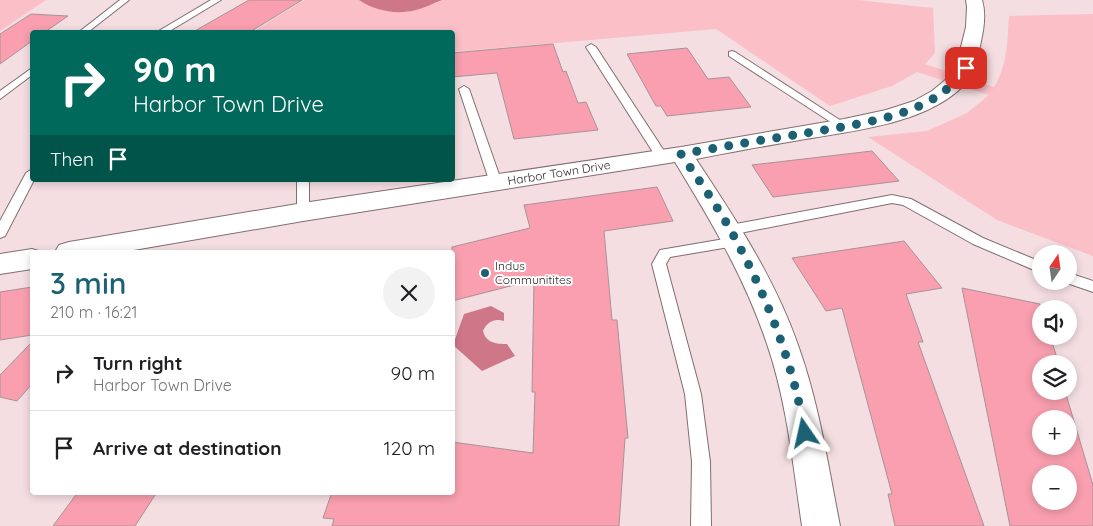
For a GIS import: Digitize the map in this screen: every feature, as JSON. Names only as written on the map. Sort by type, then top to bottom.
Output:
[{"type":"street","name":"Harbor Town Drive","points":[[81,250],[303,212],[672,155],[844,126],[892,115],[921,105],[939,95],[956,81],[966,68],[975,27],[976,6],[974,0]]},
{"type":"street","points":[[672,155],[733,236],[757,281],[783,345],[802,416],[821,526]]},
{"type":"street","points":[[0,264],[30,259]]},
{"type":"lane","points":[[85,30],[124,0]]},
{"type":"lane","points":[[165,30],[217,0]]},
{"type":"lane","points":[[591,46],[672,155]]},
{"type":"lane","points":[[732,54],[844,126]]},
{"type":"lane","points":[[0,96],[30,73]]},
{"type":"lane","points":[[464,89],[496,183]]},
{"type":"lane","points":[[0,234],[30,177]]},
{"type":"lane","points":[[303,182],[303,212]]},
{"type":"lane","points":[[701,526],[700,462],[693,394],[659,264],[665,253],[892,199],[906,202],[978,242],[1032,264]]},
{"type":"lane","points":[[1078,281],[1093,287]]},
{"type":"shaded area","points":[[0,0],[46,0],[0,31]]},
{"type":"shaded area","points":[[304,0],[858,0],[933,8],[935,53],[925,64],[994,87],[1004,62],[1009,16],[1093,14],[1093,256],[1078,250],[1078,245],[1064,245],[997,220],[868,137],[927,131],[967,113],[989,95],[917,72],[892,86],[830,106],[716,29],[455,52],[455,30],[256,30]]},
{"type":"shaded area","points":[[359,0],[442,0],[419,9],[394,12],[372,7]]},
{"type":"shaded area","points":[[491,306],[504,313],[504,321],[494,320],[489,323],[483,331],[484,335],[492,342],[507,344],[515,356],[482,371],[455,347],[455,339],[464,314]]},
{"type":"building","points":[[249,0],[302,0],[253,30],[196,30]]},
{"type":"building","points":[[31,14],[68,16],[48,30],[30,30],[30,42],[0,64],[0,34]]},
{"type":"building","points":[[553,44],[563,72],[566,71],[578,103],[586,102],[598,130],[514,139],[497,73],[455,77],[455,53]]},
{"type":"building","points":[[687,48],[708,79],[729,77],[751,107],[667,116],[661,106],[656,106],[627,54]]},
{"type":"building","points":[[872,151],[899,181],[773,197],[752,165]]},
{"type":"building","points":[[657,187],[673,221],[604,231],[612,320],[617,320],[628,438],[625,438],[619,526],[332,526],[334,519],[323,518],[331,495],[455,495],[455,442],[533,453],[535,392],[532,392],[534,280],[455,300],[455,250],[452,250],[452,247],[530,228],[524,205]]},
{"type":"building","points":[[904,241],[942,288],[906,294],[923,342],[918,342],[984,526],[895,526],[888,494],[892,494],[842,308],[826,311],[792,258]]},
{"type":"building","points":[[30,287],[30,335],[0,340],[0,292]]},
{"type":"building","points":[[962,288],[1032,302],[1032,345],[1053,345],[1056,355],[1032,355],[1032,400],[1068,400],[1071,410],[1032,410],[1032,455],[1077,455],[1077,431],[1093,485],[1093,526],[1010,526]]},
{"type":"building","points":[[30,344],[30,386],[17,401],[0,397],[0,375]]},
{"type":"building","points":[[76,495],[155,495],[135,526],[53,526]]},
{"type":"place","name":"Indus Communitites","points":[[485,273]]},
{"type":"route","points":[[805,433],[783,345],[757,281],[730,230],[681,154],[844,126],[892,115],[921,105],[939,95],[956,81],[966,68]]}]
